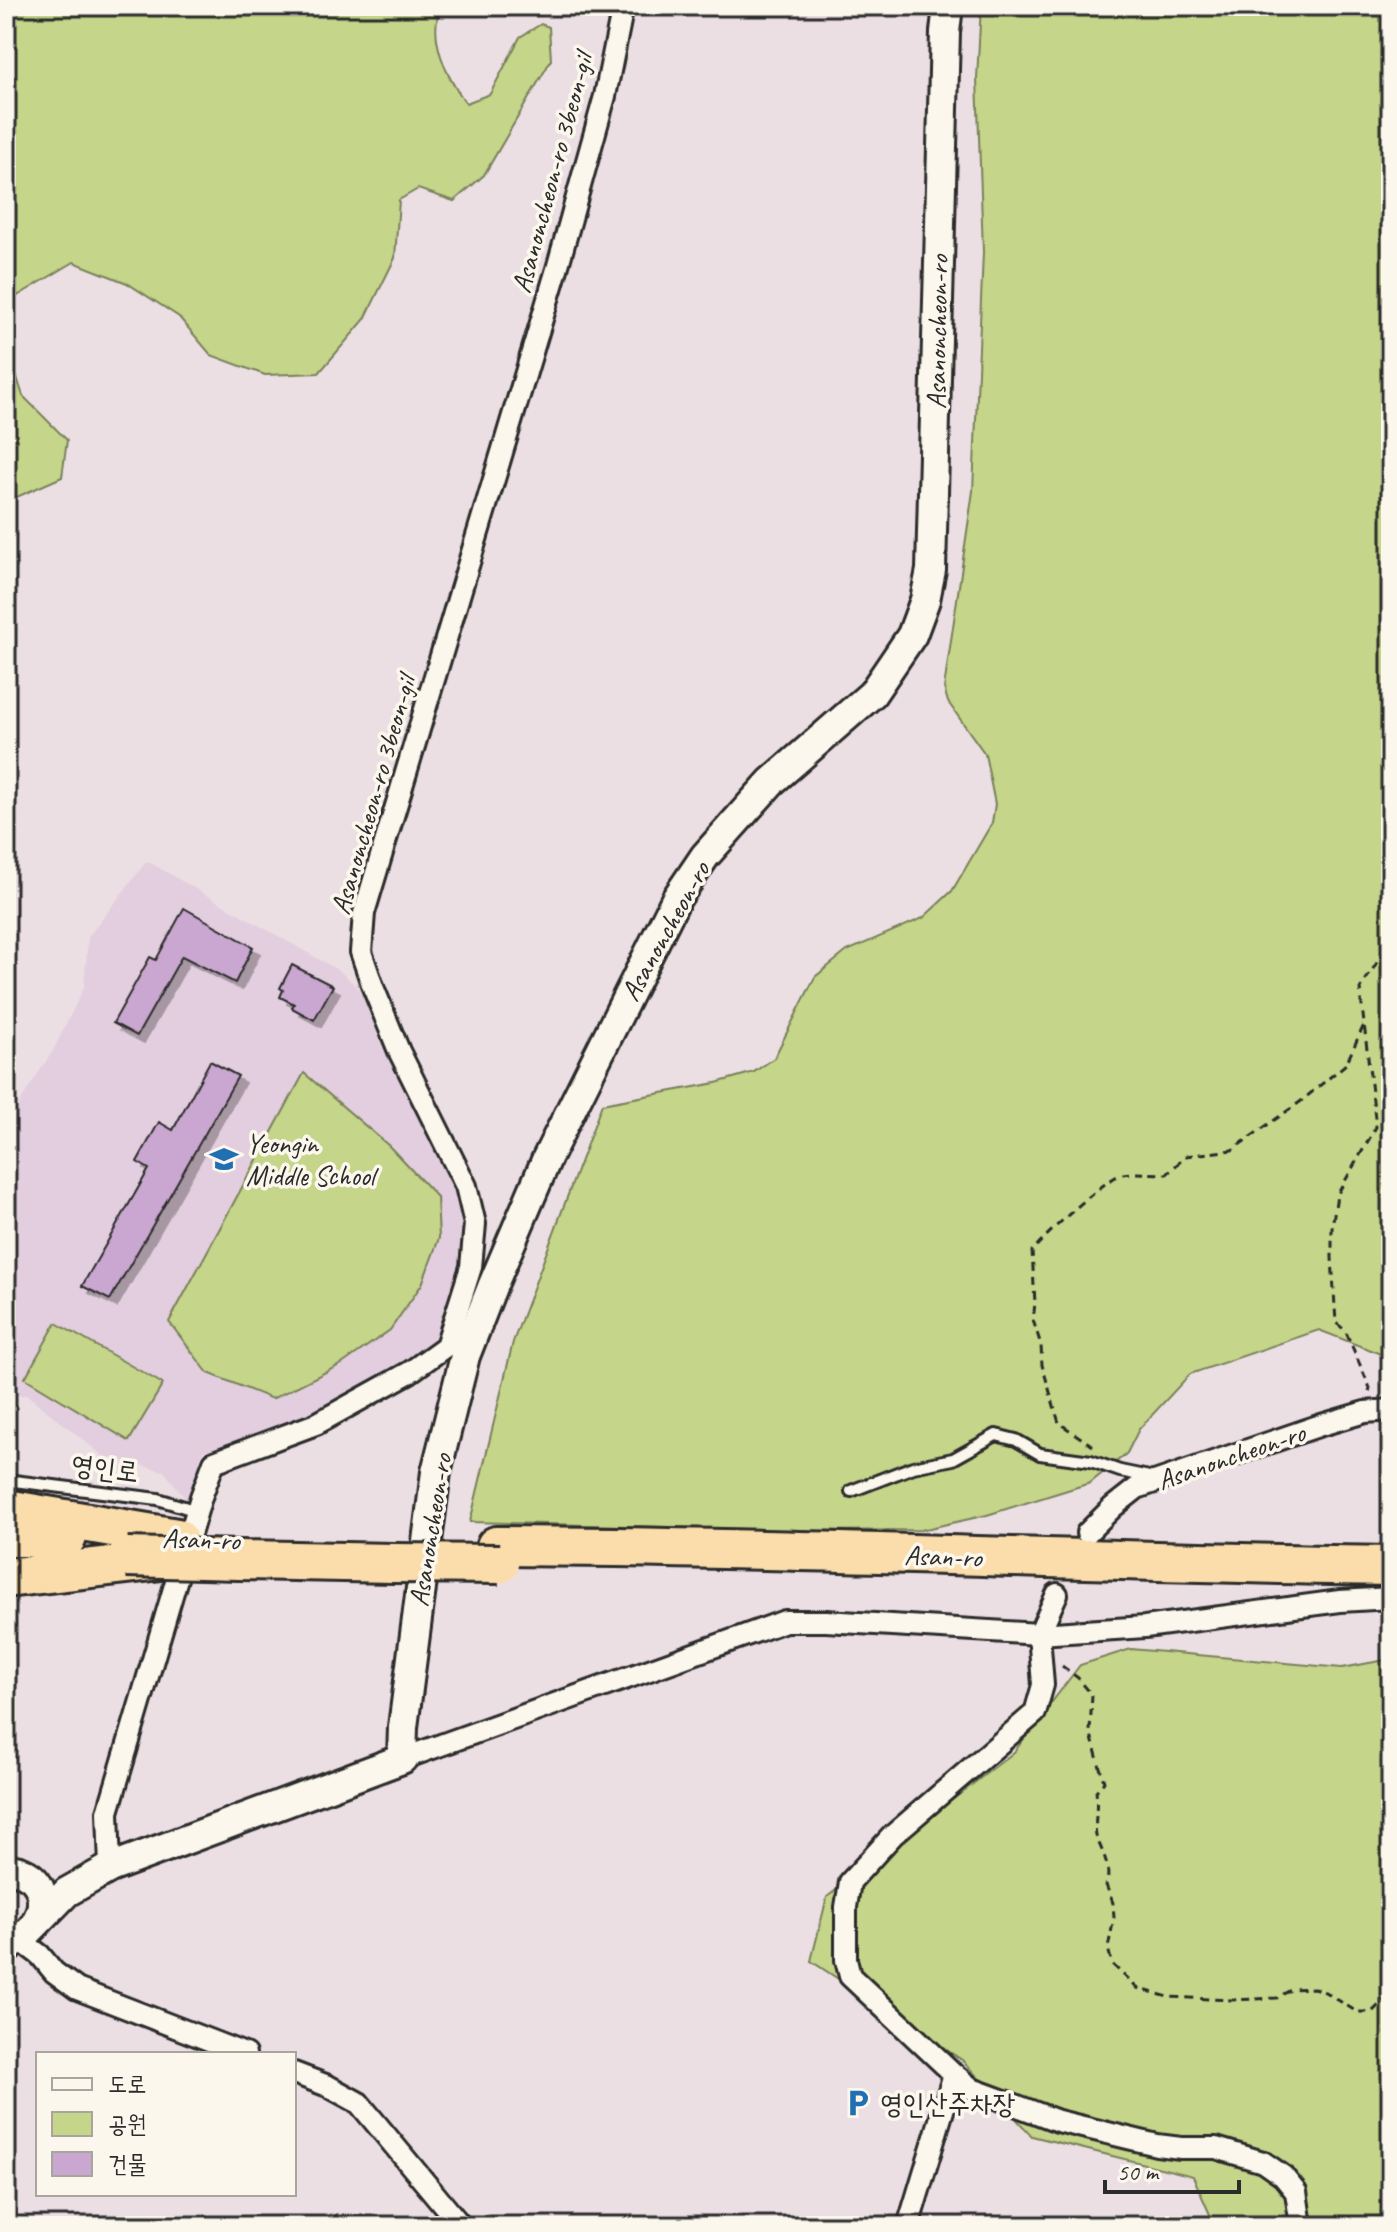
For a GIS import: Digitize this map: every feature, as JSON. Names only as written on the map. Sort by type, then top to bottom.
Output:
[{"type":"highway","points":[[6,1509],[130,1547]]},
{"type":"highway","name":"Asan-ro","points":[[6,1556],[130,1547],[183,1536],[242,1550],[395,1554],[497,1555],[683,1549],[1391,1566]]},
{"type":"highway","name":"Asan-ro","points":[[6,1537],[130,1547]]},
{"type":"highway","points":[[6,1578],[130,1547]]},
{"type":"highway","name":"Asan-ro","points":[[497,1555],[880,1576],[1391,1591]]},
{"type":"main road","name":"Asanoncheon-ro","points":[[402,1759],[403,1727],[436,1472],[457,1350],[492,1287],[547,1158],[676,899],[705,856],[771,782],[872,694],[912,635],[925,600],[931,570],[948,6]]},
{"type":"main road","points":[[18,1940],[67,1892],[110,1868],[402,1759]]},
{"type":"main road","points":[[12,1870],[73,1873],[110,1868]]},
{"type":"main road","points":[[12,1870],[29,1875],[36,1882],[43,1903],[40,1914],[18,1940]]},
{"type":"street","name":"Asanoncheon-ro 3beon-gil","points":[[457,1350],[475,1224],[466,1186],[399,1051],[373,987],[361,952],[364,913],[557,269],[605,96],[623,6]]},
{"type":"street","points":[[110,1868],[108,1812],[183,1536],[214,1462],[316,1424],[457,1350]]},
{"type":"street","name":"Asanoncheon-ro","points":[[1087,1533],[1137,1488],[1365,1412],[1391,1410]]},
{"type":"street","points":[[1057,1594],[1039,1634],[1043,1685],[1035,1713],[893,1835],[850,1882],[846,1907],[846,1960],[850,1976],[972,2089],[1058,2121],[1157,2145],[1216,2148],[1263,2162],[1283,2176],[1296,2192],[1301,2226]]},
{"type":"street","points":[[402,1759],[785,1621],[1039,1634],[1145,1627],[1340,1601],[1391,1598]]},
{"type":"street","points":[[18,1940],[77,1989],[240,2052]]},
{"type":"street","points":[[296,2074],[359,2103],[461,2226]]},
{"type":"street","points":[[908,2226],[954,2074]]},
{"type":"lane","points":[[851,1491],[913,1467],[953,1459],[996,1435],[1016,1440],[1040,1454],[1091,1461],[1160,1480]]},
{"type":"lane","name":"영인로","points":[[6,1480],[158,1499],[183,1536]]},
{"type":"path","points":[[1365,1412],[1370,1388],[1345,1330],[1336,1323],[1332,1227],[1337,1195],[1376,1127],[1360,989],[1391,941]]},
{"type":"path","points":[[1100,1450],[1059,1423],[1033,1320],[1032,1251],[1045,1236],[1119,1174],[1167,1174],[1186,1156],[1232,1150],[1257,1133],[1346,1064],[1364,1025]]},
{"type":"path","points":[[1041,1657],[1052,1659],[1078,1678],[1092,1695],[1090,1731],[1104,1782],[1096,1791],[1095,1834],[1107,1863],[1109,1876],[1106,1885],[1113,1903],[1114,1918],[1108,1948],[1112,1964],[1122,1976],[1137,1988],[1168,1997],[1247,2000],[1277,1998],[1292,1989],[1314,1988],[1357,2012],[1372,2012],[1384,2000],[1391,1999]]},
{"type":"shaded area","name":"Yeongin Middle School","points":[[147,861],[341,972],[356,986],[370,1005],[407,1095],[459,1187],[466,1220],[465,1246],[441,1332],[422,1352],[388,1375],[294,1423],[203,1451],[188,1502],[164,1471],[103,1456],[27,1395],[6,1395],[6,1130],[54,1049],[84,987],[88,937]]},
{"type":"green space","points":[[6,6],[441,6],[436,31],[441,57],[466,103],[490,94],[520,37],[541,24],[549,27],[551,60],[484,175],[454,201],[418,189],[399,200],[395,258],[365,319],[319,373],[265,375],[211,355],[179,317],[127,283],[74,262],[9,301],[6,320]]},
{"type":"green space","points":[[981,6],[1391,6],[1391,1358],[1319,1330],[1190,1374],[1139,1429],[1127,1453],[1090,1483],[987,1515],[921,1530],[818,1531],[470,1522],[513,1342],[602,1104],[716,1083],[754,1072],[774,1058],[815,977],[847,951],[923,918],[952,891],[992,823],[995,804],[985,754],[948,702],[944,688],[973,491],[983,252],[977,78]]},
{"type":"green space","points":[[6,343],[23,396],[67,440],[62,477],[10,500],[6,499]]},
{"type":"green space","points":[[304,1073],[389,1146],[437,1197],[439,1238],[422,1284],[390,1330],[342,1364],[272,1399],[208,1373],[169,1322]]},
{"type":"green space","points":[[56,1323],[163,1384],[129,1441],[25,1378]]},
{"type":"green space","points":[[1131,1649],[1342,1668],[1391,1659],[1391,2226],[1215,2226],[1193,2176],[1032,2136],[962,2060],[811,1961],[827,1897],[1014,1752],[1080,1665]]},
{"type":"building","points":[[184,908],[253,947],[235,983],[182,956],[137,1036],[113,1023],[150,957],[156,960]]},
{"type":"building","points":[[292,965],[333,986],[314,1020],[280,997],[283,990],[280,988]]},
{"type":"building","points":[[210,1061],[238,1076],[110,1300],[82,1286],[149,1169],[137,1162],[159,1122],[173,1130]]},
{"type":"place","name":"Yeongin Middle School","points":[[224,1159]]},
{"type":"place","name":"영인산주차장","points":[[858,2103]]}]
